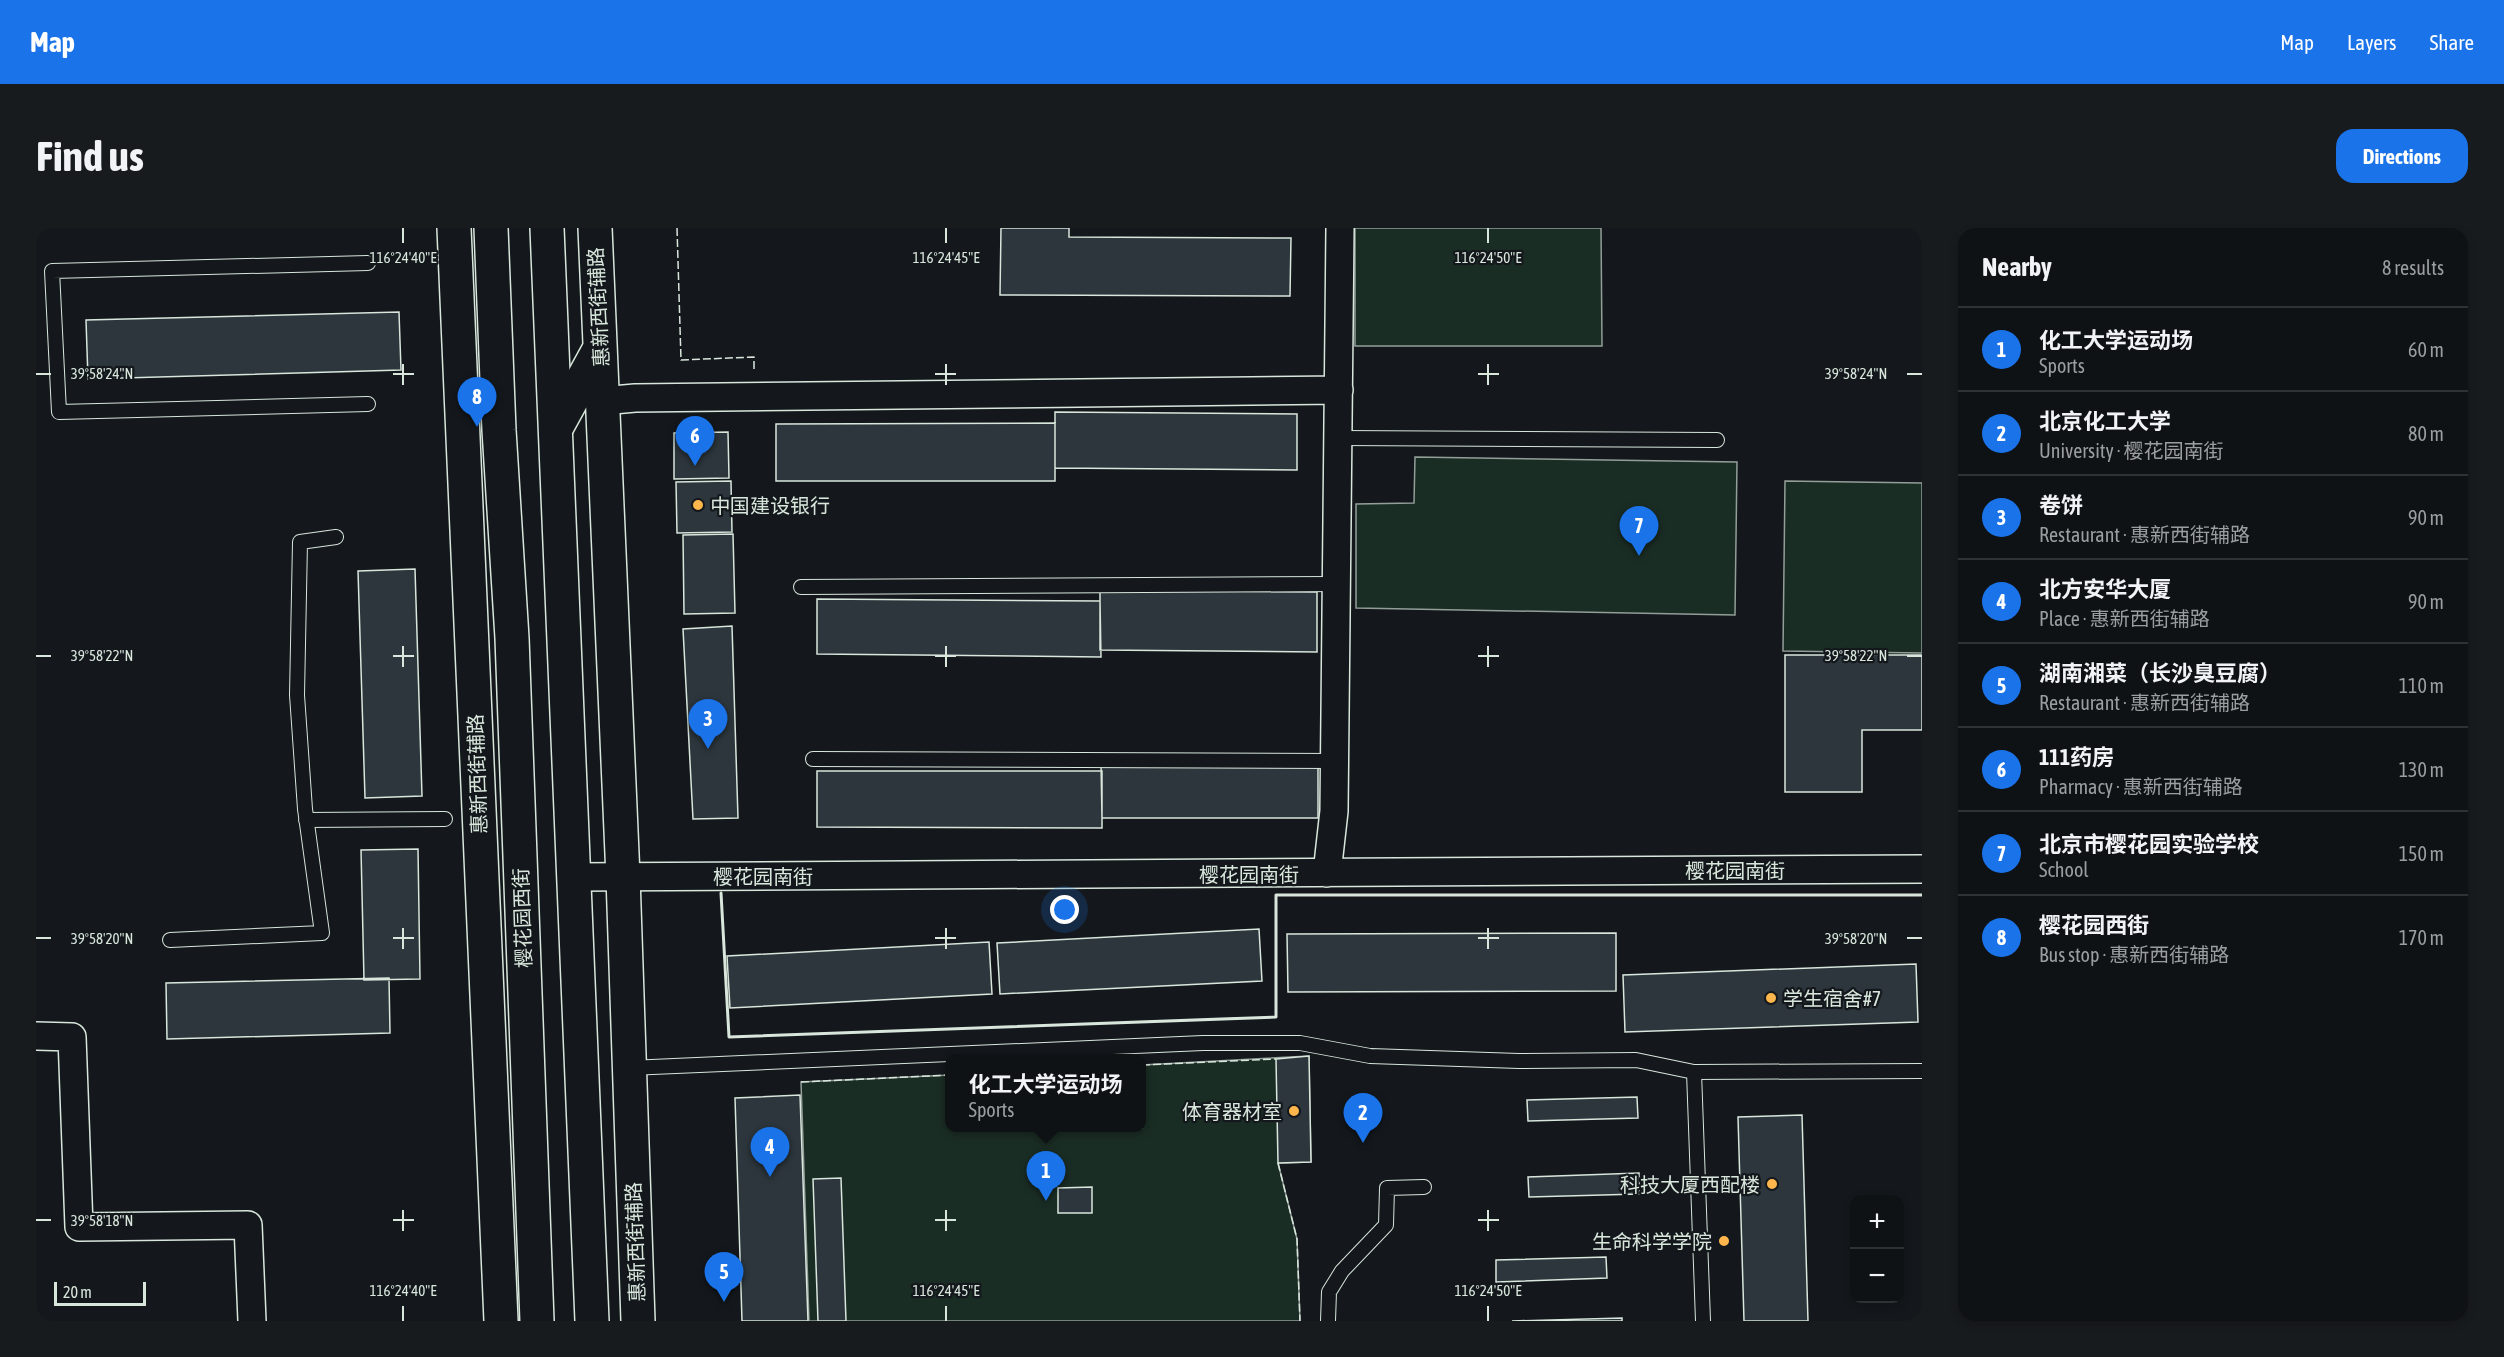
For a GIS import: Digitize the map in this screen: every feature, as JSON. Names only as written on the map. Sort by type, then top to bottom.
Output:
[{"type":"street","name":"惠新西街辅路","points":[[454,228],[501,1321]]},
{"type":"street","name":"樱花园西街","points":[[491,228],[499,430],[512,638],[537,1321]]},
{"type":"street","points":[[547,228],[592,1321]]},
{"type":"street","name":"惠新西街辅路","points":[[595,228],[623,877],[638,1321]]},
{"type":"street","points":[[1327,873],[1334,811],[1340,228]]},
{"type":"street","points":[[556,428],[600,348]]},
{"type":"street","points":[[602,401],[634,398],[1338,390]]},
{"type":"street","name":"樱花园南街","points":[[575,878],[1922,869]]},
{"type":"street","points":[[36,1036],[72,1037],[79,1227],[248,1225],[252,1321]]},
{"type":"lane","points":[[368,263],[52,271],[59,412],[368,404]]},
{"type":"lane","points":[[1339,438],[1717,440]]},
{"type":"lane","points":[[170,940],[322,933],[306,820],[297,695],[300,542],[336,537]]},
{"type":"lane","points":[[801,586],[1337,584]]},
{"type":"lane","points":[[813,759],[1335,761]]},
{"type":"lane","points":[[306,820],[445,819]]},
{"type":"lane","points":[[629,1068],[1203,1042],[1300,1042],[1370,1056],[1519,1061],[1636,1060],[1694,1072],[1922,1071]]},
{"type":"lane","points":[[1694,1072],[1702,1321]]},
{"type":"lane","points":[[1328,1321],[1329,1292],[1342,1270],[1386,1225],[1387,1188],[1424,1187]]},
{"type":"green space","points":[[1355,228],[1601,228],[1602,346],[1355,346]]},
{"type":"green space","points":[[1415,457],[1737,462],[1735,615],[1356,608],[1356,504],[1414,503]]},
{"type":"green space","points":[[1785,481],[1922,483],[1922,653],[1783,651]]},
{"type":"green space","points":[[1309,1056],[1311,1162],[1278,1163],[1297,1239],[1300,1321],[809,1321],[801,1082],[945,1075],[945,1132],[1146,1132],[1146,1065]]},
{"type":"building","points":[[1001,228],[1069,228],[1069,237],[1291,238],[1290,296],[1000,295]]},
{"type":"building","points":[[399,312],[401,370],[88,379],[86,320]]},
{"type":"building","points":[[1055,412],[1297,414],[1297,470],[1055,468]]},
{"type":"building","points":[[1055,423],[1055,481],[776,481],[776,424]]},
{"type":"building","points":[[728,432],[729,478],[674,479],[674,433]]},
{"type":"building","points":[[731,481],[732,532],[677,533],[676,482]]},
{"type":"building","points":[[733,534],[735,613],[684,614],[683,535]]},
{"type":"building","points":[[415,569],[422,796],[365,798],[358,571]]},
{"type":"building","points":[[1100,590],[1317,592],[1317,652],[1100,650]]},
{"type":"building","points":[[817,599],[1100,601],[1101,657],[817,654]]},
{"type":"building","points":[[732,626],[738,818],[693,819],[683,629]]},
{"type":"building","points":[[1785,655],[1922,655],[1922,730],[1862,730],[1862,792],[1785,792]]},
{"type":"building","points":[[1101,764],[1318,764],[1318,818],[1102,818]]},
{"type":"building","points":[[817,771],[1102,771],[1102,828],[817,827]]},
{"type":"building","points":[[418,849],[420,979],[364,980],[361,850]]},
{"type":"building","points":[[1259,929],[1262,981],[1000,994],[997,943]]},
{"type":"building","points":[[1616,933],[1616,991],[1288,992],[1287,934]]},
{"type":"building","points":[[989,942],[992,994],[730,1008],[727,956]]},
{"type":"building","name":"学生宿舍#7","points":[[1916,964],[1918,1022],[1625,1032],[1623,975]]},
{"type":"building","points":[[389,978],[390,1033],[167,1039],[166,983]]},
{"type":"building","name":"体育器材室","points":[[1309,1056],[1311,1162],[1278,1163],[1276,1059]]},
{"type":"building","points":[[800,1095],[808,1321],[742,1321],[735,1098]]},
{"type":"building","points":[[1637,1097],[1638,1118],[1528,1121],[1527,1100]]},
{"type":"building","name":"科技大厦西配楼","points":[[1802,1115],[1808,1321],[1744,1321],[1738,1117]]},
{"type":"building","points":[[1639,1173],[1639,1194],[1529,1197],[1528,1177]]},
{"type":"building","points":[[841,1178],[846,1321],[818,1321],[813,1179]]},
{"type":"building","points":[[1092,1187],[1092,1213],[1058,1213],[1058,1188]]},
{"type":"building","points":[[1606,1257],[1607,1278],[1496,1282],[1496,1260]]},
{"type":"building","points":[[1622,1318],[1622,1321],[1512,1321]]},
{"type":"fence","points":[[677,228],[681,360],[754,357],[754,372]]},
{"type":"fence","points":[[1146,1065],[1276,1059]]},
{"type":"fence","points":[[801,1082],[945,1075]]},
{"type":"fence","points":[[1278,1163],[1297,1239],[1300,1321]]},
{"type":"wall","points":[[721,893],[729,1037],[1276,1017],[1276,895],[1922,895]]},
{"type":"place","name":"樱花园西街","points":[[477,427]]},
{"type":"place","name":"111药房","points":[[695,466]]},
{"type":"place","name":"中国建设银行","points":[[698,505]]},
{"type":"place","name":"北京市樱花园实验学校","points":[[1639,556]]},
{"type":"place","name":"卷饼","points":[[708,749]]},
{"type":"place","name":"学生宿舍#7","points":[[1771,998]]},
{"type":"place","name":"体育器材室","points":[[1294,1111]]},
{"type":"place","name":"北京化工大学","points":[[1363,1143]]},
{"type":"place","name":"北方安华大厦","points":[[770,1177]]},
{"type":"place","name":"科技大厦西配楼","points":[[1772,1184]]},
{"type":"place","name":"化工大学运动场","points":[[1046,1201]]},
{"type":"place","name":"生命科学学院","points":[[1724,1241]]},
{"type":"place","name":"湖南湘菜（长沙臭豆腐）","points":[[724,1302]]}]
